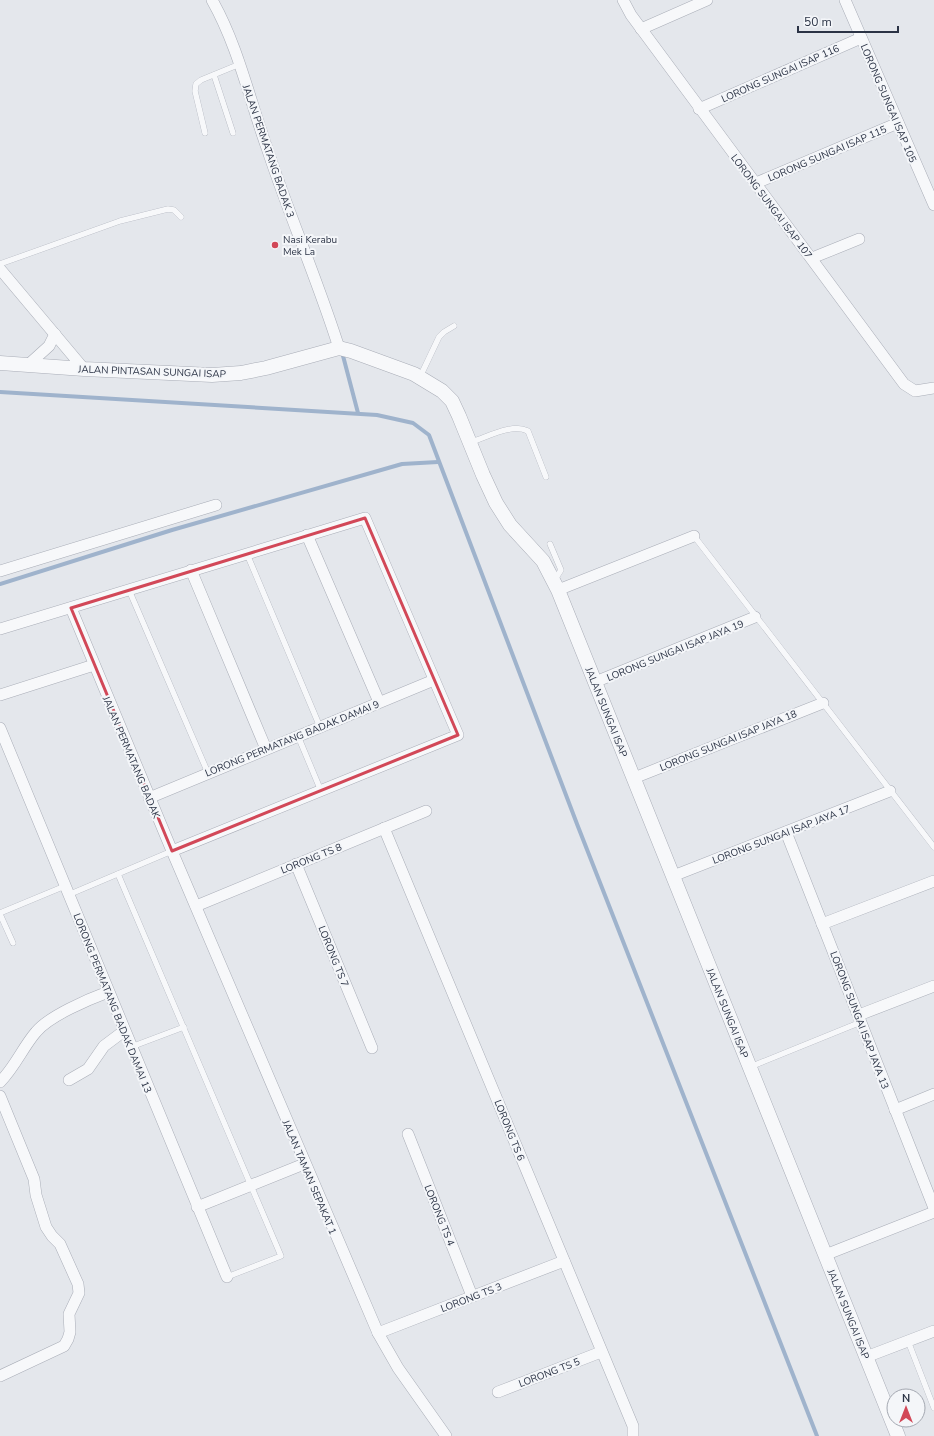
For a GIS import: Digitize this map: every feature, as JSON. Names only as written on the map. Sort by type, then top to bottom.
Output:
[{"type":"street","name":"JALAN PERMATANG BADAK 3","points":[[212,0],[226,25],[267,149],[339,348]]},
{"type":"street","name":"LORONG SUNGAI ISAP 107","points":[[623,0],[641,29],[699,109],[812,258],[904,384],[915,391],[934,388]]},
{"type":"street","points":[[641,29],[707,0]]},
{"type":"street","name":"LORONG SUNGAI ISAP 105","points":[[845,0],[934,205]]},
{"type":"street","name":"LORONG SUNGAI ISAP 116","points":[[699,109],[862,38]]},
{"type":"street","name":"LORONG SUNGAI ISAP 115","points":[[756,184],[898,123]]},
{"type":"street","points":[[812,258],[859,239]]},
{"type":"street","points":[[0,269],[84,369]]},
{"type":"street","points":[[28,365],[49,346],[55,334]]},
{"type":"street","points":[[339,348],[351,351],[420,377],[442,391],[452,401],[482,476],[496,503],[510,525],[543,561],[556,586],[694,536]]},
{"type":"street","name":"JALAN PINTASAN SUNGAI ISAP","points":[[0,363],[84,369],[212,374],[241,373],[339,348]]},
{"type":"street","points":[[0,571],[216,504]]},
{"type":"street","points":[[0,629],[365,518],[458,735],[172,851]]},
{"type":"street","points":[[307,536],[379,702]]},
{"type":"street","points":[[190,570],[266,749]]},
{"type":"street","name":"JALAN SUNGAI ISAP","points":[[556,586],[898,1436]]},
{"type":"street","name":"JALAN PERMATANG BADAK","points":[[71,608],[149,798],[196,906]]},
{"type":"street","name":"LORONG SUNGAI ISAP JAYA 19","points":[[595,682],[755,617]]},
{"type":"street","points":[[0,695],[94,665]]},
{"type":"street","name":"LORONG PERMATANG BADAK DAMAI 9","points":[[149,798],[434,680]]},
{"type":"street","name":"LORONG SUNGAI ISAP JAYA 18","points":[[634,778],[823,703]]},
{"type":"street","name":"LORONG PERMATANG BADAK DAMAI 13","points":[[0,728],[226,1277]]},
{"type":"street","name":"LORONG SUNGAI ISAP JAYA 17","points":[[673,876],[890,791]]},
{"type":"street","name":"LORONG TS 8","points":[[196,906],[426,811]]},
{"type":"street","name":"LORONG TS 6","points":[[384,828],[633,1426],[633,1434]]},
{"type":"street","name":"LORONG SUNGAI ISAP JAYA 13","points":[[786,832],[934,1208]]},
{"type":"street","name":"LORONG TS 7","points":[[296,864],[372,1048]]},
{"type":"street","points":[[822,924],[934,881]]},
{"type":"street","name":"JALAN TAMAN SEPAKAT 1","points":[[196,906],[304,1164],[378,1333],[398,1368],[446,1436]]},
{"type":"street","points":[[860,1018],[934,986]]},
{"type":"street","points":[[0,1082],[37,1030],[74,1007],[108,992]]},
{"type":"street","points":[[69,1080],[88,1069],[104,1046],[124,1031]]},
{"type":"street","points":[[895,1110],[934,1094]]},
{"type":"street","points":[[0,1096],[34,1179],[36,1195],[46,1227],[60,1244],[78,1284],[79,1293],[69,1314],[70,1332],[64,1346],[0,1376]]},
{"type":"street","name":"LORONG TS 4","points":[[408,1134],[472,1296]]},
{"type":"street","points":[[197,1207],[304,1164]]},
{"type":"street","points":[[825,1255],[934,1212]]},
{"type":"street","name":"LORONG TS 3","points":[[378,1333],[564,1261]]},
{"type":"street","points":[[866,1357],[934,1331]]},
{"type":"street","name":"LORONG TS 5","points":[[498,1392],[601,1352]]},
{"type":"lane","points":[[205,133],[195,91],[196,84],[200,80],[240,64]]},
{"type":"lane","points":[[214,75],[233,133]]},
{"type":"lane","points":[[0,264],[120,221],[168,209],[174,210],[181,217]]},
{"type":"lane","points":[[420,377],[439,337],[454,326]]},
{"type":"lane","points":[[470,443],[512,428],[521,428],[528,431],[546,477]]},
{"type":"lane","points":[[694,536],[934,847]]},
{"type":"lane","points":[[550,544],[561,570],[556,586]]},
{"type":"lane","points":[[247,553],[320,727]]},
{"type":"lane","points":[[129,590],[208,773]]},
{"type":"lane","points":[[298,736],[321,791]]},
{"type":"lane","points":[[13,943],[0,914],[66,890],[118,874],[172,851]]},
{"type":"lane","points":[[118,874],[281,1256],[226,1277]]},
{"type":"lane","points":[[750,1067],[860,1018]]},
{"type":"lane","points":[[131,1047],[184,1026]]},
{"type":"lane","points":[[908,1341],[934,1408]]},
{"type":"highlighted area","points":[[365,518],[458,735],[172,851],[71,608]]},
{"type":"waterway","points":[[342,352],[358,413]]},
{"type":"waterway","points":[[0,392],[377,415],[413,423],[429,435],[577,824],[817,1436]]},
{"type":"waterway","points":[[0,584],[172,530],[402,464],[438,462]]},
{"type":"place","name":"Nasi Kerabu Mek La","points":[[275,245]]}]
